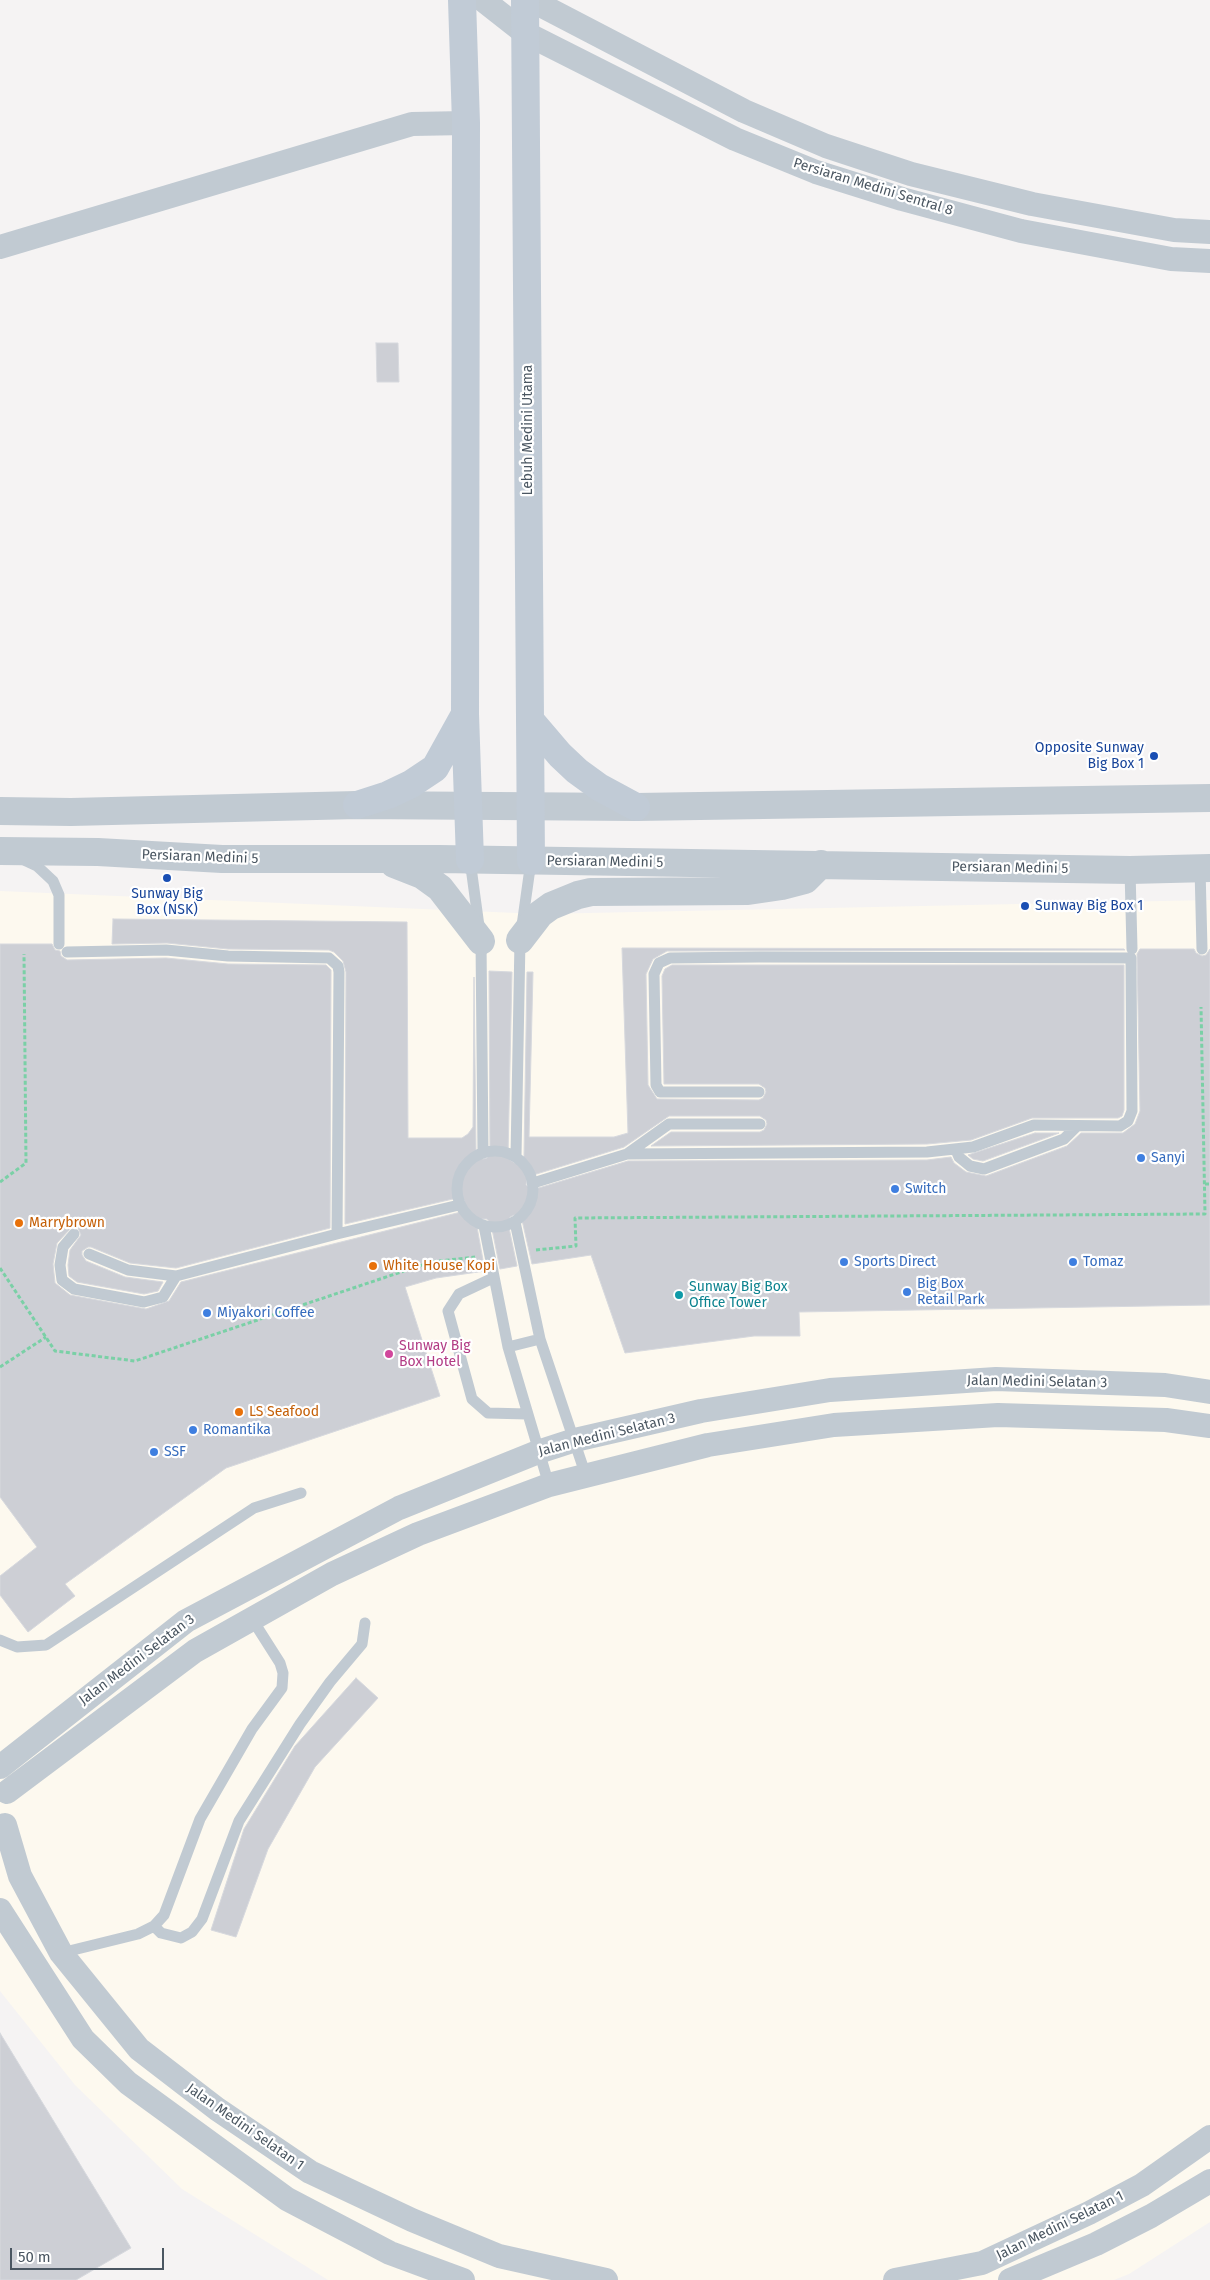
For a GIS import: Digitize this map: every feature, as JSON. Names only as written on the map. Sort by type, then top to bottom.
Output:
[{"type":"main road","points":[[462,0],[466,123],[465,714],[470,860]]},
{"type":"main road","name":"Lebuh Medini Utama","points":[[525,0],[532,861]]},
{"type":"main road","points":[[357,805],[388,795],[411,784],[436,768],[465,714]]},
{"type":"main road","points":[[532,721],[560,755],[577,771],[599,787],[636,808]]},
{"type":"street","name":"Persiaran Medini Sentral 8","points":[[483,0],[525,33],[736,139],[816,172],[902,199],[1021,231],[1171,259],[1210,261]]},
{"type":"street","name":"Persiaran Medini Sentral 8","points":[[531,0],[744,112],[826,146],[911,174],[1032,204],[1174,230],[1210,232]]},
{"type":"street","points":[[0,247],[412,124],[466,123]]},
{"type":"street","points":[[0,811],[71,812],[357,805],[636,808],[1210,798]]},
{"type":"street","name":"Persiaran Medini 5","points":[[3,851],[98,852],[222,859],[821,864],[1130,870],[1205,868]]},
{"type":"street","points":[[384,860],[422,875],[440,888],[481,941]]},
{"type":"street","points":[[520,940],[540,914],[551,906],[578,895],[592,892],[748,891],[782,886],[805,880],[821,864]]},
{"type":"street","name":"Jalan Medini Selatan 3","points":[[0,1767],[186,1621],[399,1508],[538,1452],[575,1440],[701,1412],[830,1390],[996,1380],[1165,1385],[1210,1392]]},
{"type":"street","name":"Jalan Medini Selatan 3","points":[[3,1786],[196,1651],[332,1574],[418,1534],[549,1485],[708,1444],[834,1426],[998,1415],[1166,1420],[1210,1426]]},
{"type":"street","points":[[2,1829],[9,1808],[3,1786]]},
{"type":"street","name":"Jalan Medini Selatan 1","points":[[2,1829],[20,1876],[61,1953],[138,2049],[217,2109],[310,2172],[412,2220],[498,2256],[606,2280]]},
{"type":"street","points":[[0,1910],[83,2039],[128,2083],[287,2200],[390,2253],[463,2280]]},
{"type":"street","name":"Jalan Medini Selatan 1","points":[[895,2280],[982,2263],[1142,2186],[1210,2137]]},
{"type":"street","name":"Jalan Medini Selatan 1","points":[[1010,2280],[1096,2244],[1208,2187]]},
{"type":"lane","points":[[3,851],[37,866],[53,881],[59,895],[63,948],[166,950],[228,956],[323,957],[334,961],[339,972],[337,1234]]},
{"type":"lane","points":[[470,860],[481,941],[484,1152]]},
{"type":"lane","points":[[516,1156],[520,940],[532,861]]},
{"type":"lane","points":[[1202,949],[1205,868]]},
{"type":"lane","points":[[1130,870],[1132,949]]},
{"type":"lane","points":[[533,1183],[627,1154],[927,1152],[973,1148],[1034,1125],[1120,1126],[1125,1124],[1131,1116],[1131,958],[759,957],[670,958],[659,963],[654,974],[656,1086],[660,1092],[760,1092]]},
{"type":"lane","points":[[627,1154],[669,1124],[760,1124]]},
{"type":"lane","points":[[956,1150],[959,1157],[970,1166],[984,1169],[1064,1139],[1077,1126]]},
{"type":"lane","points":[[494,1150],[516,1156],[530,1173],[533,1183],[530,1205],[524,1215],[515,1222],[500,1227],[484,1226],[474,1222],[460,1205],[456,1195],[456,1184],[465,1164],[484,1152],[494,1150]]},
{"type":"lane","points":[[89,1254],[128,1270],[176,1276],[337,1234],[460,1205]]},
{"type":"lane","points":[[515,1222],[540,1339],[586,1476]]},
{"type":"lane","points":[[484,1226],[508,1347],[549,1485]]},
{"type":"lane","points":[[74,1234],[64,1247],[60,1265],[62,1280],[74,1289],[144,1302],[162,1297],[176,1276]]},
{"type":"lane","points":[[493,1278],[460,1294],[448,1311],[472,1399],[488,1413],[527,1414]]},
{"type":"lane","points":[[508,1347],[540,1339]]},
{"type":"lane","points":[[0,1640],[17,1647],[46,1645],[254,1508],[301,1493]]},
{"type":"lane","points":[[61,1953],[138,1934],[154,1926],[164,1915],[200,1819],[252,1729],[282,1688],[283,1673],[280,1663],[252,1619]]},
{"type":"lane","points":[[154,1926],[161,1933],[181,1938],[192,1932],[202,1919],[239,1821],[300,1724],[330,1682],[362,1644],[365,1623]]},
{"type":"path","points":[[0,1182],[26,1164],[24,954]]},
{"type":"path","points":[[528,1251],[576,1246],[575,1218],[1205,1214],[1201,1007]]},
{"type":"path","points":[[1205,1184],[1210,1184]]},
{"type":"path","points":[[0,1268],[54,1351],[135,1361],[431,1262],[480,1256]]},
{"type":"path","points":[[0,1367],[46,1337]]},
{"type":"shaded area","points":[[0,891],[540,914],[1210,900],[1210,2222],[1129,2274],[1114,2280],[328,2280],[182,2189],[75,2085],[0,1991]]},
{"type":"building","points":[[376,343],[398,343],[399,382],[377,382]]},
{"type":"building","points":[[113,919],[407,922],[408,1138],[462,1138],[473,1127],[474,977],[476,1152],[477,1156],[483,1159],[487,1158],[490,1152],[489,971],[512,972],[508,1156],[515,1163],[520,1162],[524,1156],[527,972],[533,972],[529,1137],[614,1137],[628,1133],[622,948],[1125,950],[667,951],[653,959],[646,974],[648,1085],[657,1099],[759,1100],[763,1098],[766,1092],[765,1088],[759,1084],[664,1084],[662,976],[665,969],[672,965],[1124,965],[1124,1110],[1122,1116],[1118,1118],[1032,1118],[971,1140],[927,1144],[651,1146],[671,1132],[760,1132],[764,1130],[767,1124],[766,1120],[760,1116],[669,1116],[624,1147],[530,1176],[527,1178],[526,1185],[532,1190],[628,1161],[927,1160],[951,1157],[954,1163],[966,1172],[986,1176],[1067,1146],[1081,1133],[1123,1133],[1135,1124],[1140,1111],[1137,954],[1140,949],[1194,949],[1196,953],[1202,956],[1206,955],[1210,949],[1210,1305],[799,1312],[800,1336],[754,1336],[625,1353],[591,1255],[532,1264],[522,1220],[514,1215],[510,1217],[508,1223],[517,1266],[500,1269],[491,1224],[487,1219],[482,1219],[477,1223],[477,1227],[485,1271],[436,1278],[405,1287],[440,1396],[226,1468],[65,1584],[75,1596],[28,1632],[0,1595],[0,1576],[37,1547],[0,1497],[0,944],[52,944],[55,950],[60,951],[61,956],[67,960],[166,958],[228,964],[326,965],[331,970],[330,1228],[176,1268],[130,1263],[91,1247],[82,1251],[86,1261],[125,1277],[163,1282],[158,1291],[144,1294],[77,1282],[69,1276],[70,1250],[81,1235],[78,1228],[72,1227],[57,1243],[53,1264],[55,1283],[70,1295],[146,1309],[169,1301],[181,1282],[461,1212],[466,1207],[464,1200],[457,1198],[345,1224],[346,972],[343,961],[334,952],[329,950],[228,949],[167,943],[112,944]]},
{"type":"building","points":[[1035,1133],[1059,1133],[983,1161],[973,1159],[968,1155]]},
{"type":"building","points":[[356,1678],[378,1698],[315,1767],[268,1849],[236,1937],[211,1930],[244,1829],[295,1746]]},
{"type":"building","points":[[0,2033],[131,2248],[76,2280],[0,2280]]},
{"type":"place","name":"Opposite Sunway Big Box 1","points":[[1154,756]]},
{"type":"place","name":"Sunway Big Box (NSK)","points":[[167,878]]},
{"type":"place","name":"Sunway Big Box 1","points":[[1025,906]]},
{"type":"place","name":"Sanyi","points":[[1141,1158]]},
{"type":"place","name":"Switch","points":[[895,1189]]},
{"type":"place","name":"Marrybrown","points":[[19,1223]]},
{"type":"place","name":"Sports Direct","points":[[844,1262]]},
{"type":"place","name":"Tomaz","points":[[1073,1262]]},
{"type":"place","name":"White House Kopi","points":[[373,1266]]},
{"type":"place","name":"Big Box Retail Park","points":[[907,1292]]},
{"type":"place","name":"Sunway Big Box Office Tower","points":[[679,1295]]},
{"type":"place","name":"Miyakori Coffee","points":[[207,1313]]},
{"type":"place","name":"Sunway Big Box Hotel","points":[[389,1354]]},
{"type":"place","name":"LS Seafood","points":[[239,1412]]},
{"type":"place","name":"Romantika","points":[[193,1430]]},
{"type":"place","name":"SSF","points":[[154,1452]]}]
